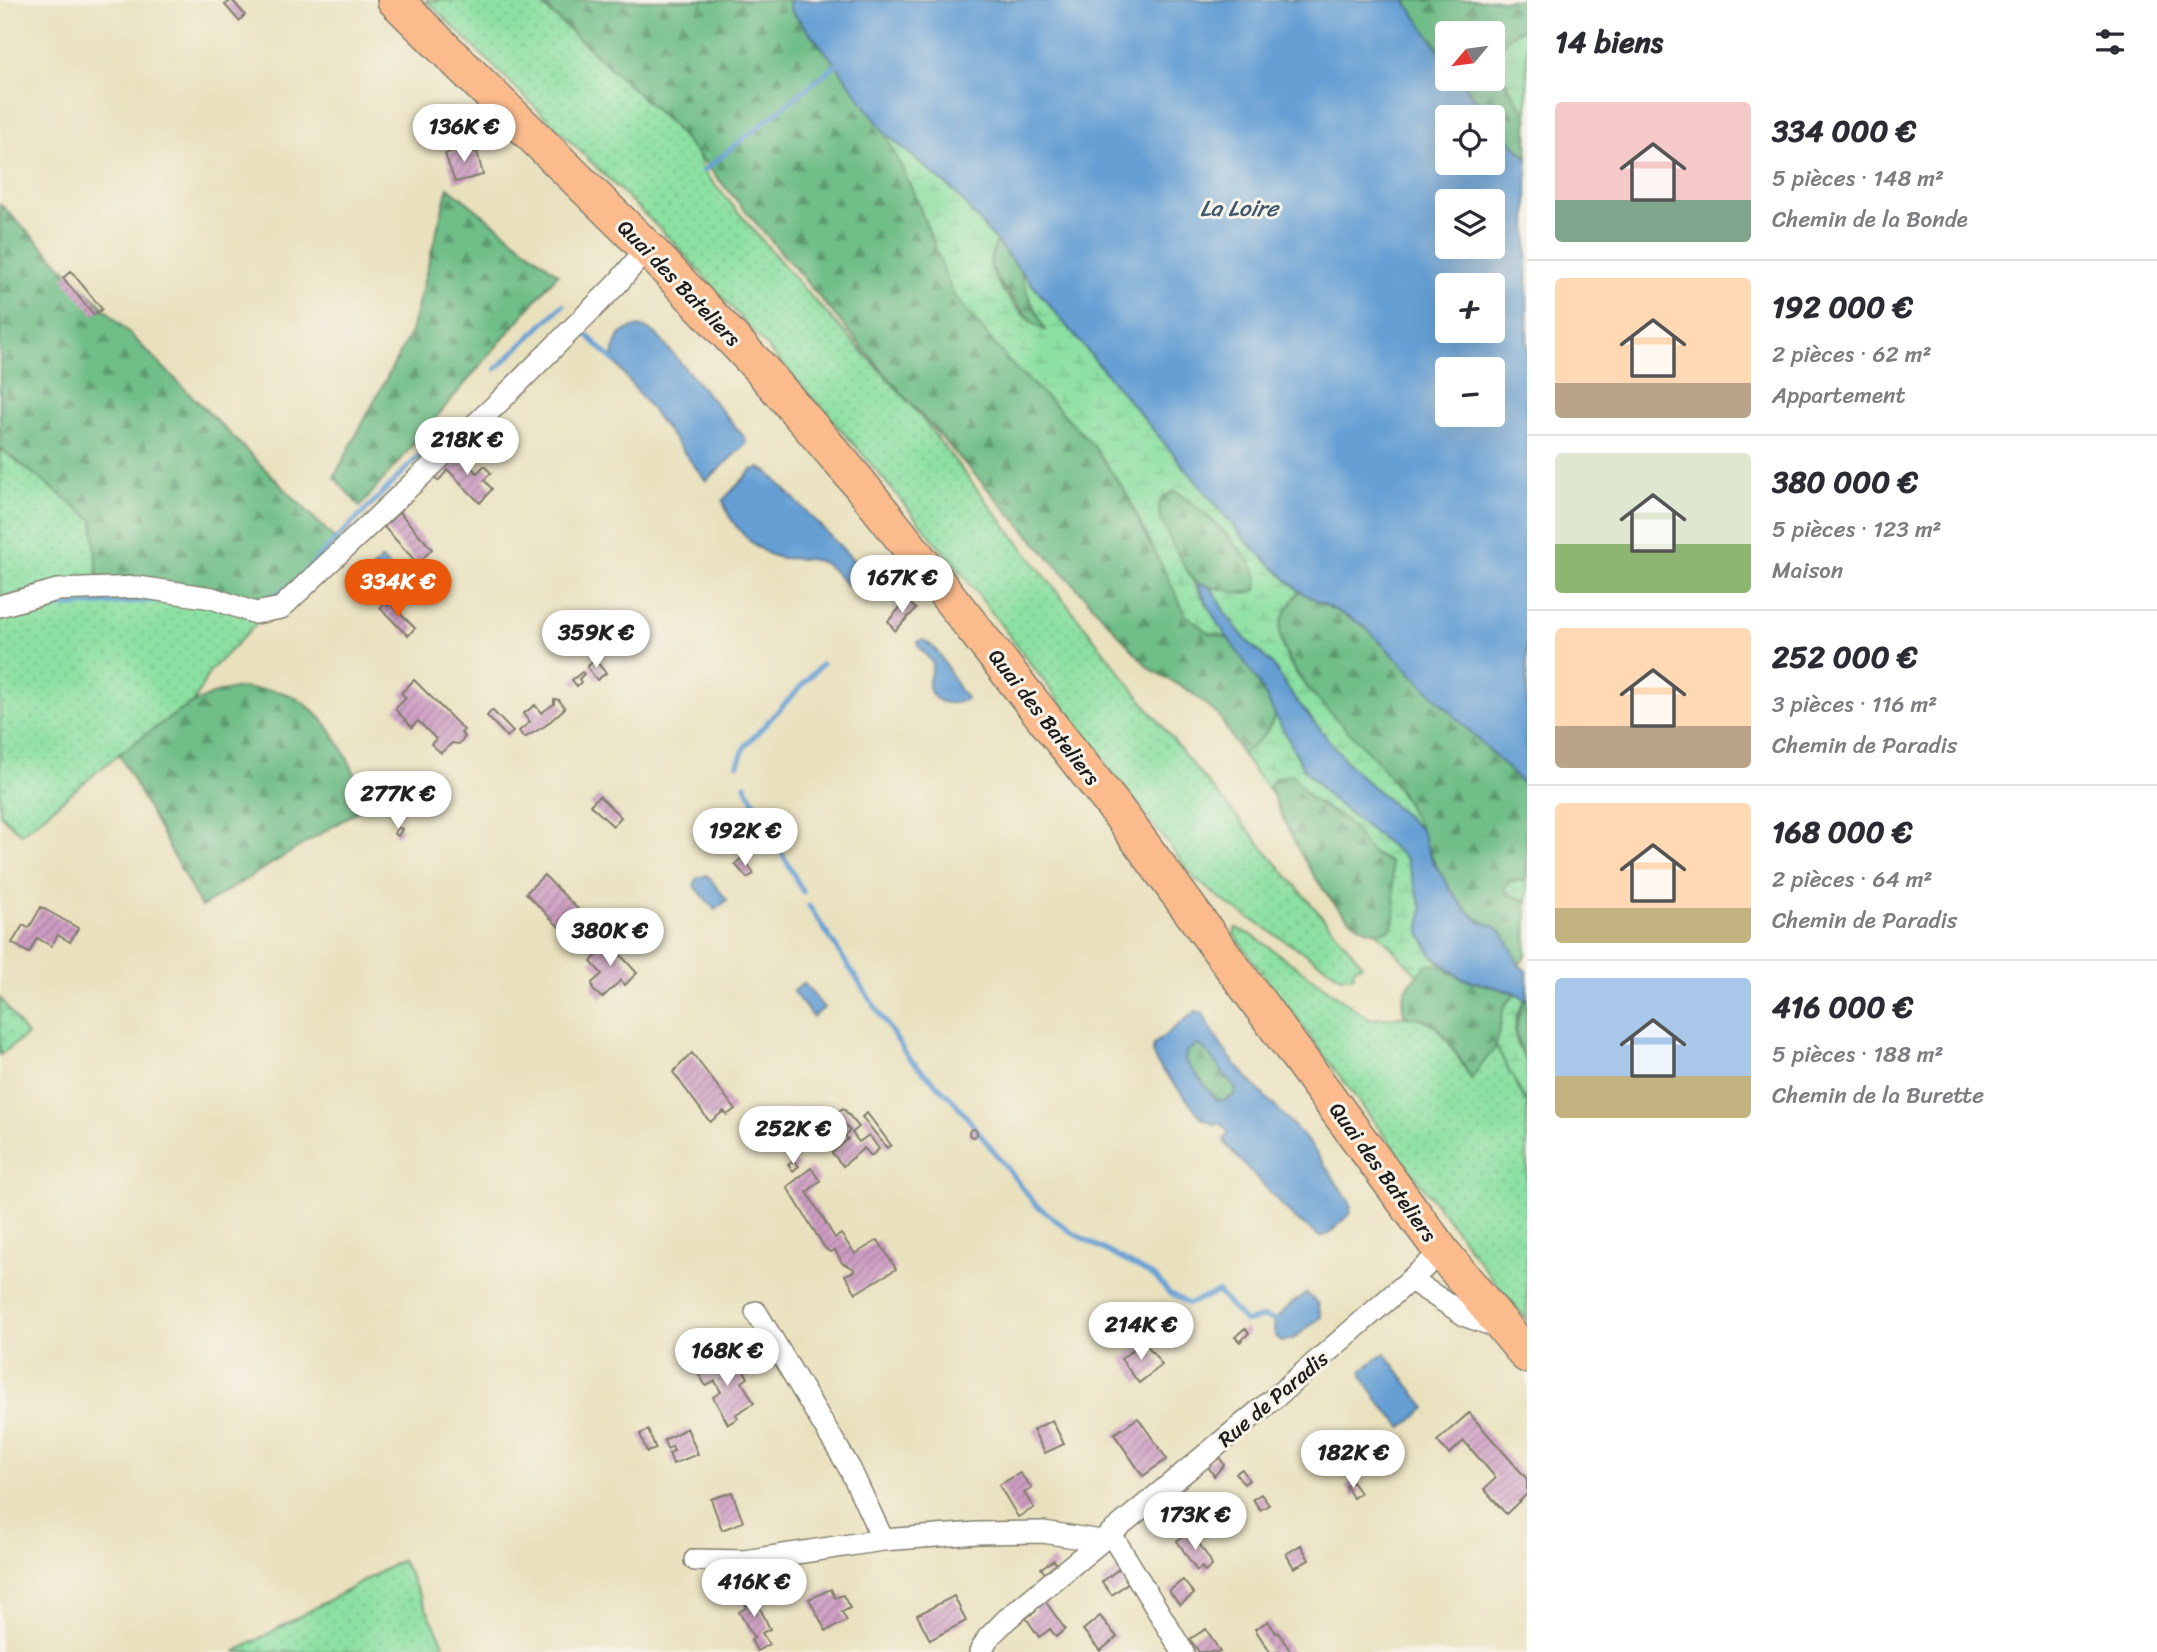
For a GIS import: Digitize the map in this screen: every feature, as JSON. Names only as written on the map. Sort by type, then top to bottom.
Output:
[{"type":"main road","name":"Quai des Bateliers","points":[[395,0],[647,248],[770,380],[859,482],[1116,809],[1442,1252],[1516,1342]]},
{"type":"street","points":[[0,607],[57,590],[138,587],[212,598],[238,608],[268,612],[291,602],[617,284],[647,248]]},
{"type":"street","name":"Rue de Paradis","points":[[980,1652],[988,1638],[1007,1619],[1442,1252]]},
{"type":"street","points":[[1411,1280],[1466,1317],[1516,1342]]},
{"type":"street","points":[[756,1311],[850,1469],[883,1540]]},
{"type":"street","points":[[695,1560],[744,1561],[883,1540],[1043,1532],[1106,1538],[1183,1652]]},
{"type":"green space","points":[[426,0],[537,0],[674,127],[699,156],[703,171],[803,288],[904,396],[1196,769],[1355,955],[1362,965],[1354,968],[1353,977],[1342,977],[1229,905],[1195,879],[960,571],[860,451],[674,243]]},
{"type":"green space","points":[[537,0],[789,0],[790,9],[835,63],[885,133],[914,193],[1060,410],[1092,444],[1125,491],[1148,540],[1208,632],[1229,638],[1257,680],[1276,715],[1264,736],[1242,755],[1219,716],[1191,692],[1149,668],[904,396],[674,127]]},
{"type":"green space","points":[[1405,0],[1527,0],[1527,27],[1516,31],[1505,77],[1505,21],[1435,21],[1435,44]]},
{"type":"green space","points":[[1527,27],[1527,114],[1505,80],[1505,42],[1511,35]]},
{"type":"green space","points":[[1505,82],[1527,114],[1527,158],[1505,135],[1505,105],[1480,105],[1469,91],[1505,91]]},
{"type":"green space","points":[[885,133],[955,192],[996,241],[990,260],[992,271],[1003,291],[1021,312],[1045,330],[1020,270],[1246,541],[1299,591],[1281,622],[1280,634],[1284,652],[1306,687],[1387,773],[1421,830],[1351,768],[1295,699],[1271,663],[1247,641],[1225,613],[1211,587],[1245,594],[1256,590],[1258,579],[1254,569],[1222,530],[1174,491],[1161,500],[1161,517],[1188,572],[1229,638],[1208,632],[1186,615],[1125,491],[1092,444],[1011,364],[953,294],[914,193]]},
{"type":"green space","points":[[448,187],[558,274],[360,507],[334,477],[411,332]]},
{"type":"green space","points":[[0,204],[338,542],[285,593],[255,604],[98,579],[93,520],[0,448]]},
{"type":"green space","points":[[996,241],[1020,270],[1028,294],[1046,330],[1037,328],[996,279],[990,263]]},
{"type":"green space","points":[[0,448],[94,520],[98,579],[0,598]]},
{"type":"green space","points":[[1174,491],[1208,517],[1235,543],[1254,569],[1258,579],[1256,590],[1242,593],[1219,591],[1198,583],[1186,570],[1162,523],[1160,513],[1161,500]]},
{"type":"green space","points":[[138,587],[268,612],[209,672],[193,704],[119,754],[21,834],[0,814],[0,607]]},
{"type":"green space","points":[[1299,591],[1363,625],[1527,788],[1527,881],[1511,881],[1505,887],[1507,894],[1527,901],[1526,956],[1519,965],[1494,926],[1477,918],[1449,887],[1399,790],[1386,772],[1315,697],[1288,658],[1281,639],[1280,626]]},
{"type":"green space","points":[[240,688],[279,691],[300,700],[314,711],[337,740],[369,804],[201,907],[119,754],[191,704],[207,696]]},
{"type":"green space","points":[[1276,715],[1304,769],[1329,797],[1406,858],[1422,908],[1420,933],[1432,955],[1442,966],[1427,964],[1418,976],[1377,932],[1389,930],[1395,920],[1390,862],[1372,853],[1348,822],[1310,798],[1292,774],[1274,778],[1270,786],[1274,797],[1242,755],[1264,736]]},
{"type":"green space","points":[[1292,773],[1318,804],[1348,822],[1372,853],[1390,862],[1395,916],[1389,930],[1371,931],[1352,921],[1316,879],[1287,826],[1270,786],[1274,778]]},
{"type":"green space","points":[[1511,881],[1527,881],[1527,901],[1507,893],[1505,887]]},
{"type":"green space","points":[[1236,928],[1252,935],[1369,1019],[1416,1016],[1440,1029],[1471,1078],[1496,1046],[1527,1104],[1527,1320],[1501,1290],[1253,961],[1234,934]]},
{"type":"green space","points":[[1427,964],[1442,966],[1461,978],[1516,993],[1504,1006],[1496,1046],[1471,1079],[1453,1047],[1438,1028],[1418,1018],[1406,1017],[1403,1010],[1407,989]]},
{"type":"green space","points":[[1516,993],[1525,999],[1516,1016],[1515,1030],[1517,1044],[1527,1063],[1527,1104],[1496,1046],[1504,1006]]},
{"type":"green space","points":[[0,998],[27,1035],[0,1055]]},
{"type":"green space","points":[[1525,999],[1527,1063],[1517,1031],[1518,1016]]},
{"type":"green space","points":[[1197,1044],[1203,1047],[1236,1089],[1234,1096],[1223,1101],[1216,1099],[1185,1061],[1186,1052]]},
{"type":"green space","points":[[402,1560],[444,1644],[430,1652],[235,1652]]},
{"type":"water","name":"La Loire","points":[[789,0],[1405,0],[1435,44],[1435,91],[1469,91],[1480,105],[1435,105],[1435,175],[1505,175],[1505,135],[1527,158],[1527,788],[1363,625],[1299,591],[1246,541],[955,192],[885,133],[835,63],[790,9]]},
{"type":"water","points":[[640,326],[655,333],[745,438],[746,444],[706,481],[614,361],[614,348],[618,338],[627,330]]},
{"type":"water","points":[[760,468],[768,472],[866,573],[868,579],[859,590],[845,583],[825,564],[809,559],[773,556],[745,537],[731,518],[723,500],[752,470]]},
{"type":"water","points":[[382,559],[403,581],[393,590],[372,569]]},
{"type":"water","points":[[1197,583],[1211,587],[1225,613],[1247,641],[1271,663],[1295,699],[1351,767],[1421,830],[1433,862],[1463,907],[1480,922],[1494,926],[1504,934],[1519,965],[1527,971],[1527,1001],[1516,993],[1461,978],[1432,955],[1420,933],[1422,908],[1406,858],[1329,797],[1304,769],[1257,680],[1216,621]]},
{"type":"water","points":[[923,640],[943,659],[967,699],[947,703],[941,702],[932,694],[929,680],[933,663],[918,646],[918,641]]},
{"type":"water","points":[[707,875],[727,900],[715,910],[694,885],[697,878]]},
{"type":"water","points":[[804,983],[824,1008],[813,1017],[793,992]]},
{"type":"water","points":[[1196,1011],[1203,1013],[1234,1063],[1314,1150],[1351,1204],[1350,1213],[1329,1234],[1320,1237],[1294,1218],[1227,1146],[1224,1140],[1228,1132],[1221,1123],[1213,1124],[1202,1118],[1156,1062],[1152,1052],[1154,1044]],"holes":[[[1197,1045],[1203,1047],[1236,1089],[1234,1096],[1223,1101],[1216,1099],[1185,1061],[1186,1052]]]},
{"type":"water","points":[[1306,1293],[1318,1303],[1321,1317],[1293,1339],[1281,1342],[1275,1335],[1276,1321],[1286,1308]]},
{"type":"water","points":[[1385,1353],[1426,1408],[1403,1428],[1378,1401],[1361,1374],[1363,1369]]},
{"type":"building","points":[[232,0],[245,15],[239,21],[225,5]]},
{"type":"building","points":[[468,145],[470,153],[477,151],[483,175],[455,182],[445,154]]},
{"type":"building","points":[[71,271],[102,309],[94,315],[63,278]]},
{"type":"building","points":[[457,452],[477,473],[484,466],[491,473],[484,480],[492,489],[480,503],[448,470],[438,481],[433,476]]},
{"type":"building","points":[[399,512],[432,549],[418,564],[384,527]]},
{"type":"building","points":[[907,600],[916,609],[895,631],[888,621]]},
{"type":"building","points":[[385,603],[388,606],[390,603],[415,628],[408,636],[380,608]]},
{"type":"building","points":[[595,660],[606,673],[597,680],[587,667]]},
{"type":"building","points":[[582,672],[584,674],[577,686],[572,680]]},
{"type":"building","points":[[414,680],[464,730],[461,733],[465,737],[459,744],[452,743],[441,753],[431,744],[436,739],[418,721],[412,727],[395,709],[406,698],[401,693]]},
{"type":"building","points":[[554,699],[559,700],[565,708],[545,726],[524,738],[519,731],[530,722],[523,714],[535,705],[541,713],[554,704]]},
{"type":"building","points":[[492,710],[513,732],[507,737],[487,716]]},
{"type":"building","points":[[599,796],[621,817],[613,826],[590,805]]},
{"type":"building","points":[[397,827],[402,829],[398,836],[394,834]]},
{"type":"building","points":[[743,857],[754,874],[747,878],[735,864]]},
{"type":"building","points":[[544,875],[578,909],[561,929],[526,893]]},
{"type":"building","points":[[41,907],[78,928],[70,942],[58,935],[51,946],[37,938],[29,953],[12,943],[23,925],[29,928]]},
{"type":"building","points":[[603,936],[637,973],[625,985],[621,980],[602,998],[593,990],[592,983],[602,974],[591,962],[596,956],[590,949]]},
{"type":"building","points":[[692,1053],[735,1109],[727,1115],[724,1111],[710,1122],[673,1072]]},
{"type":"building","points":[[843,1108],[859,1127],[852,1133],[859,1142],[869,1135],[879,1149],[871,1156],[864,1148],[843,1166],[832,1153],[848,1139],[845,1136],[850,1131],[836,1113]]},
{"type":"building","points":[[867,1113],[891,1145],[887,1148],[862,1117]]},
{"type":"building","points":[[812,1129],[824,1143],[819,1148],[807,1134]]},
{"type":"building","points":[[973,1129],[977,1133],[973,1137],[969,1133]]},
{"type":"building","points":[[794,1161],[799,1166],[793,1171],[788,1165]]},
{"type":"building","points":[[811,1168],[820,1181],[807,1192],[835,1238],[841,1234],[855,1254],[878,1240],[896,1269],[856,1293],[845,1275],[855,1271],[842,1263],[835,1250],[830,1252],[825,1248],[787,1187]]},
{"type":"building","points":[[1245,1328],[1249,1333],[1240,1342],[1235,1337]]},
{"type":"building","points":[[1144,1341],[1162,1365],[1139,1383],[1121,1359]]},
{"type":"building","points":[[716,1358],[725,1373],[740,1364],[748,1378],[742,1382],[754,1403],[736,1414],[738,1418],[728,1424],[713,1397],[721,1392],[715,1381],[706,1386],[696,1370]]},
{"type":"building","points":[[1469,1413],[1527,1479],[1527,1494],[1506,1514],[1484,1489],[1496,1478],[1464,1441],[1449,1454],[1437,1441]]},
{"type":"building","points":[[1138,1418],[1167,1459],[1143,1476],[1114,1434]]},
{"type":"building","points":[[1052,1420],[1064,1444],[1045,1453],[1033,1430]]},
{"type":"building","points":[[687,1428],[698,1454],[673,1464],[669,1453],[674,1451],[672,1446],[667,1449],[664,1440]]},
{"type":"building","points":[[648,1430],[656,1449],[647,1452],[640,1434]]},
{"type":"building","points":[[1218,1455],[1224,1465],[1214,1476],[1206,1463]]},
{"type":"building","points":[[1242,1469],[1249,1480],[1244,1484],[1236,1473]]},
{"type":"building","points":[[1020,1473],[1032,1488],[1024,1493],[1034,1508],[1018,1517],[999,1485]]},
{"type":"building","points":[[1352,1482],[1360,1493],[1353,1498],[1346,1486]]},
{"type":"building","points":[[732,1492],[743,1522],[722,1530],[711,1499]]},
{"type":"building","points":[[1261,1494],[1269,1505],[1260,1510],[1253,1499]]},
{"type":"building","points":[[1204,1500],[1210,1510],[1203,1515],[1197,1504]]},
{"type":"building","points":[[1190,1530],[1210,1560],[1212,1566],[1205,1572],[1202,1567],[1197,1571],[1177,1541]]},
{"type":"building","points":[[1301,1545],[1309,1560],[1294,1568],[1286,1554]]},
{"type":"building","points":[[1054,1560],[1058,1567],[1047,1576],[1041,1568]]},
{"type":"building","points":[[1121,1567],[1130,1581],[1112,1595],[1102,1582]]},
{"type":"building","points":[[1183,1580],[1194,1594],[1180,1605],[1169,1591]]},
{"type":"building","points":[[750,1587],[770,1629],[762,1633],[769,1644],[757,1651],[751,1640],[754,1638],[739,1612],[747,1607],[739,1593]]},
{"type":"building","points":[[831,1589],[835,1598],[843,1595],[850,1608],[842,1612],[847,1621],[826,1631],[809,1599]]},
{"type":"building","points":[[954,1596],[966,1621],[930,1640],[917,1615]]},
{"type":"building","points":[[1043,1598],[1065,1629],[1056,1637],[1050,1629],[1039,1637],[1026,1618],[1036,1611],[1033,1606]]},
{"type":"building","points":[[1100,1616],[1117,1637],[1100,1651],[1083,1630]]},
{"type":"building","points":[[1268,1621],[1291,1652],[1270,1652],[1255,1629]]},
{"type":"building","points":[[1206,1629],[1220,1652],[1199,1652],[1190,1639]]},
{"type":"waterway","points":[[703,171],[840,62]]},
{"type":"waterway","points":[[496,369],[563,305]]},
{"type":"waterway","points":[[588,336],[614,361]]},
{"type":"waterway","points":[[299,577],[452,423]]},
{"type":"waterway","points":[[274,596],[292,584]]},
{"type":"waterway","points":[[27,609],[157,600]]},
{"type":"waterway","points":[[738,764],[745,746],[822,664]]},
{"type":"waterway","points":[[745,785],[803,892]]},
{"type":"waterway","points":[[809,906],[908,1057],[955,1102],[1035,1204],[1071,1232],[1155,1277],[1169,1293],[1189,1304],[1218,1292],[1245,1322],[1263,1317],[1280,1321]]}]
